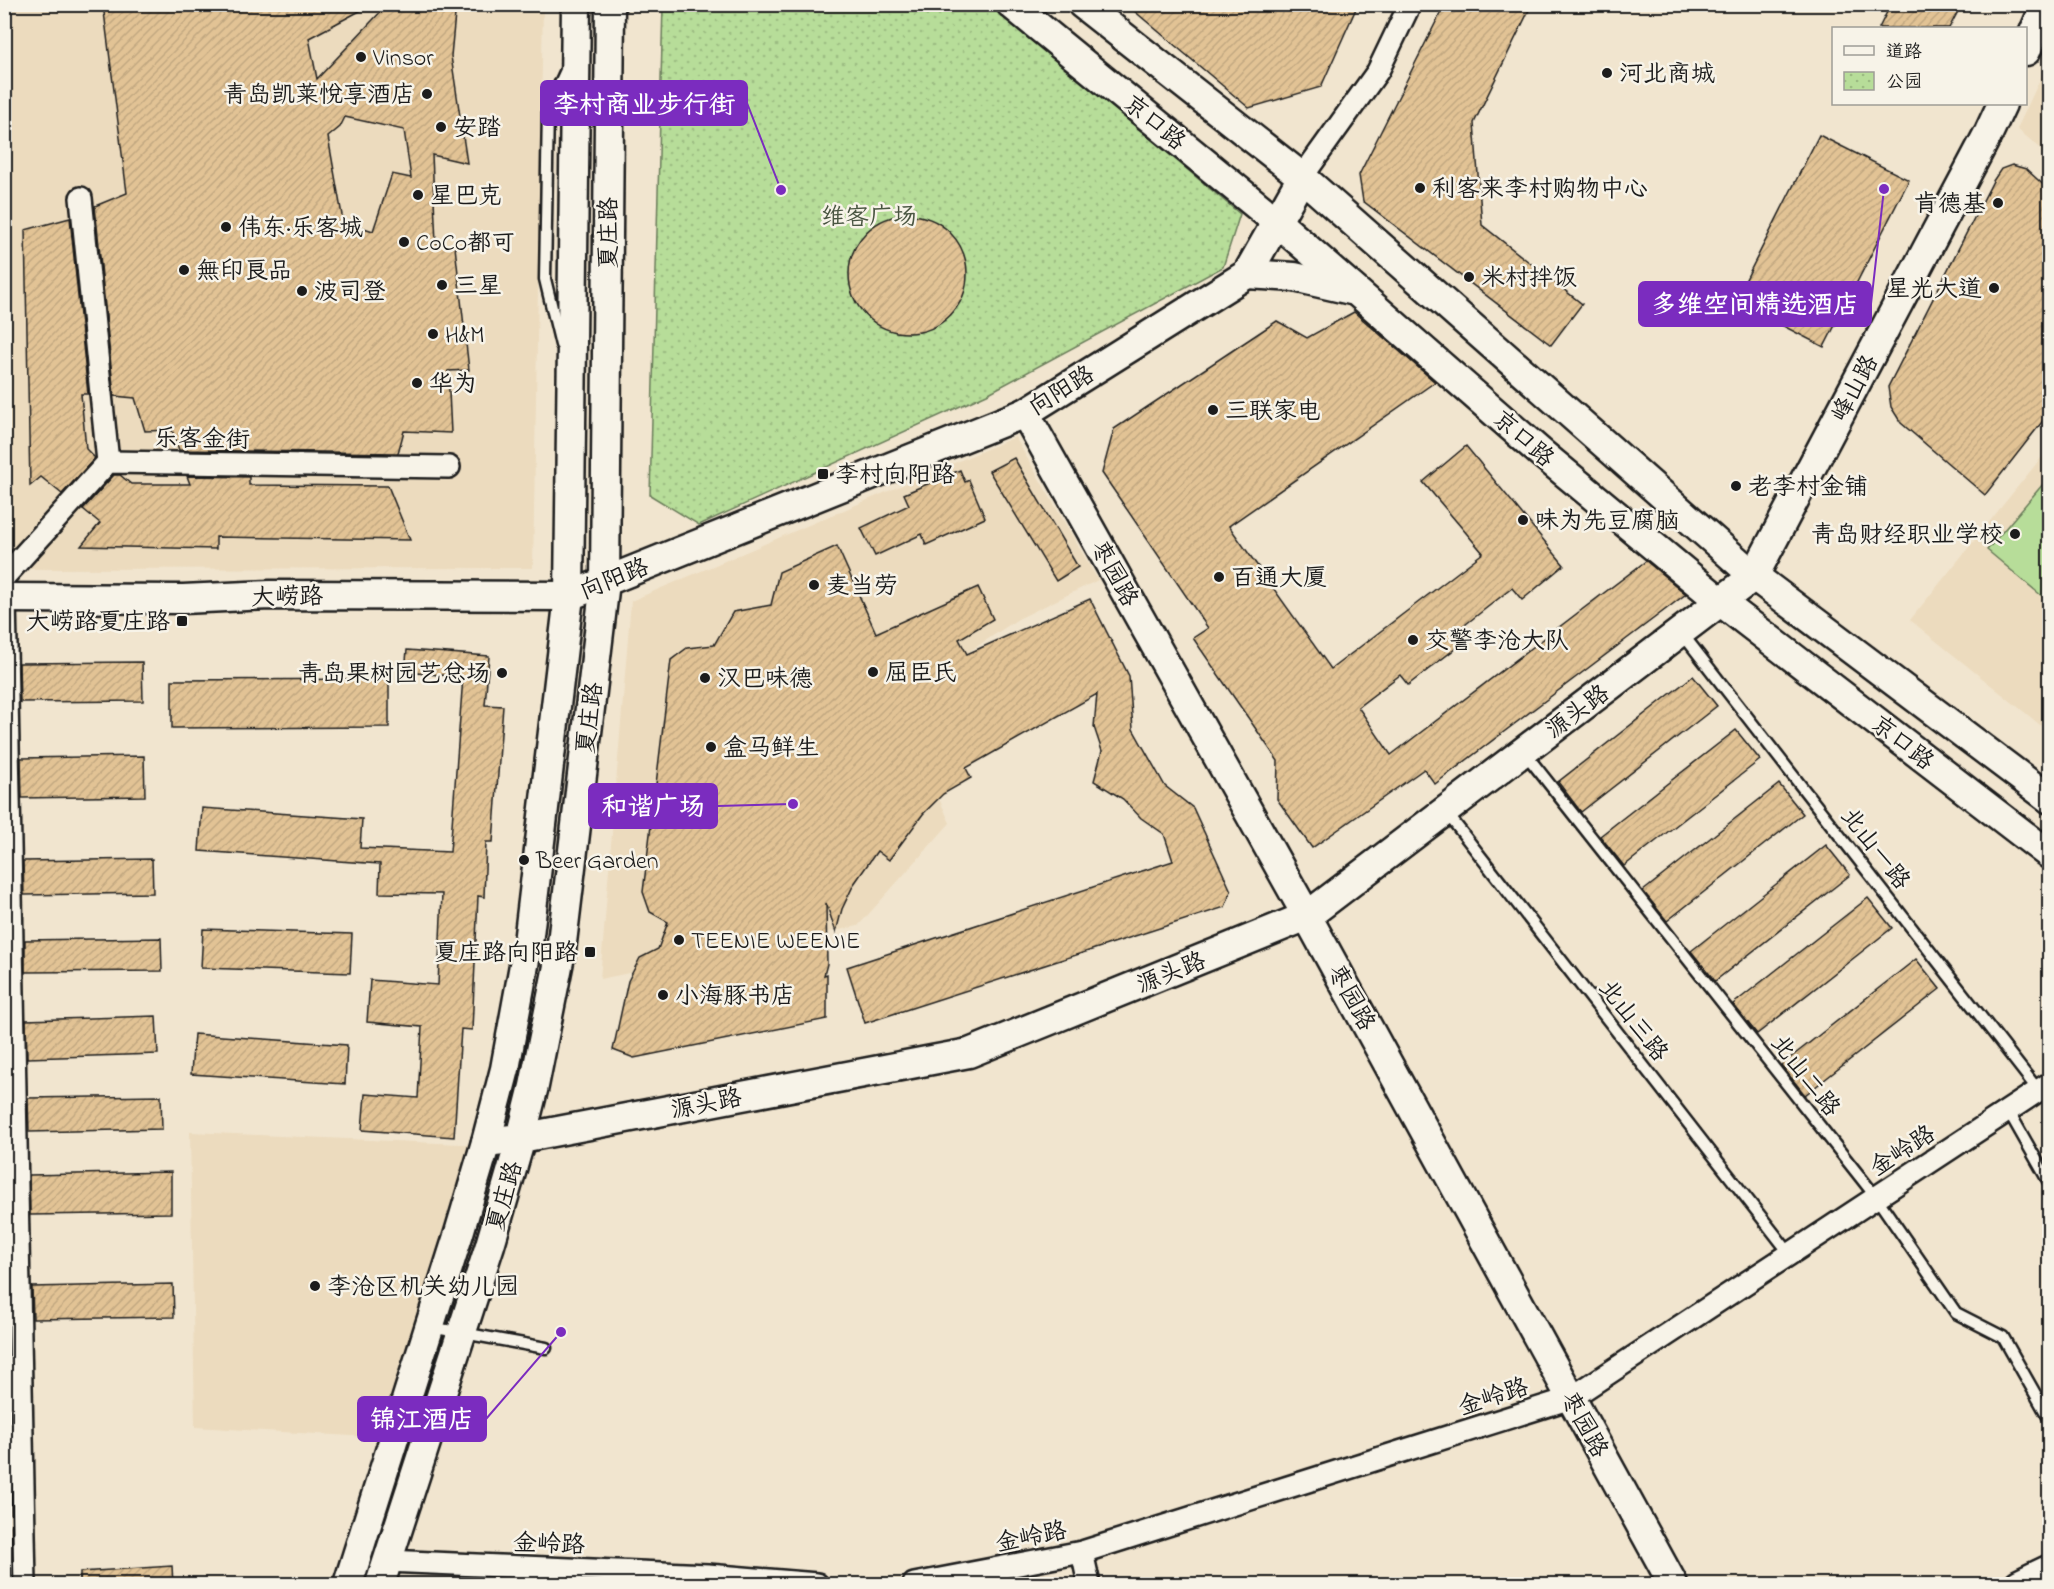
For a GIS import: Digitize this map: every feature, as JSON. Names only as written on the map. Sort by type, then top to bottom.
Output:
[{"type":"main road","name":"夏庄路","points":[[348,1584],[486,1142],[505,1069],[528,943],[569,596],[576,4]]},
{"type":"main road","name":"夏庄路","points":[[384,1573],[490,1245],[521,1138],[534,1086],[561,951],[605,582],[610,4]]},
{"type":"main road","name":"京口路","points":[[1011,4],[1276,222],[1540,452],[1721,602],[2048,853]]},
{"type":"main road","name":"京口路","points":[[1082,4],[1302,177],[1754,576],[2049,799]]},
{"type":"main road","points":[[2027,47],[2046,4]]},
{"type":"main road","name":"峰山路","points":[[1754,576],[2002,105]]},
{"type":"main road","name":"向阳路","points":[[569,596],[1025,413],[1247,274],[1302,177]]},
{"type":"main road","points":[[1247,274],[1294,277],[1357,292]]},
{"type":"main road","name":"枣园路","points":[[1025,413],[1307,916],[1673,1584]]},
{"type":"main road","name":"源头路","points":[[486,1142],[521,1138],[969,1053],[1307,916],[1754,576]]},
{"type":"main road","name":"大崂路","points":[[5,598],[183,599],[270,595],[569,596]]},
{"type":"main road","points":[[2019,1584],[2049,1569]]},
{"type":"street","name":"向阳路","points":[[1302,177],[1378,71],[1410,4]]},
{"type":"street","points":[[4,577],[108,462],[81,198]]},
{"type":"street","name":"乐客金街","points":[[108,462],[449,466]]},
{"type":"street","points":[[5,598],[26,1584]]},
{"type":"street","name":"金岭路","points":[[914,1584],[1082,1552],[1571,1398],[2044,1086]]},
{"type":"street","points":[[1082,1552],[1089,1584]]},
{"type":"street","name":"金岭路","points":[[384,1573],[708,1575],[817,1584]]},
{"type":"lane","name":"北山一路","points":[[1681,632],[2044,1086]]},
{"type":"lane","name":"北山二路","points":[[1524,752],[1876,1197],[1956,1313],[2003,1337],[2049,1420]]},
{"type":"lane","name":"北山三路","points":[[1446,811],[1790,1254]]},
{"type":"lane","points":[[2008,1110],[2049,1184]]},
{"type":"lane","points":[[430,1327],[546,1348]]},
{"type":"shaded area","points":[[4,5],[543,5],[533,568],[5,569]]},
{"type":"shaded area","points":[[2049,60],[2049,155],[2017,129]]},
{"type":"shaded area","points":[[1015,437],[1098,580],[1018,619],[895,701],[950,823],[858,926],[600,979],[631,601]]},
{"type":"shaded area","name":"青岛财经职业学校","points":[[2049,448],[2049,732],[1910,620]]},
{"type":"shaded area","name":"李沧区机关幼儿园","points":[[190,1132],[483,1145],[387,1438],[195,1427]]},
{"type":"green space","name":"维客广场","points":[[663,5],[992,5],[1240,214],[1223,267],[987,394],[699,525],[650,495]]},
{"type":"green space","points":[[2049,477],[2049,602],[1987,550]]},
{"type":"building","name":"伟东·乐客城","points":[[103,4],[373,4],[309,38],[317,79],[388,4],[456,4],[451,56],[467,163],[432,155],[436,243],[455,247],[469,370],[448,371],[451,433],[404,431],[398,453],[179,450],[172,430],[145,431],[135,398],[114,396],[95,206],[127,193]],"holes":[[[345,117],[404,130],[411,178],[392,174],[373,231],[343,221],[328,137],[340,127]]]},
{"type":"building","points":[[1126,4],[1358,4],[1321,87],[1249,108]]},
{"type":"building","name":"利客来李村购物中心","points":[[1445,4],[1532,4],[1474,123],[1482,225],[1582,304],[1551,345],[1363,201],[1359,175]]},
{"type":"building","points":[[1891,4],[1962,4],[1950,27],[1880,27]]},
{"type":"building","points":[[1819,135],[1909,180],[1824,347],[1735,301]]},
{"type":"building","name":"星光大道","points":[[2012,165],[2026,169],[2049,190],[2049,413],[1985,495],[1901,423],[1891,407],[1888,387],[1993,181],[2001,169]]},
{"type":"building","points":[[908,215],[919,216],[941,225],[957,241],[966,263],[966,285],[957,307],[941,323],[919,332],[908,333],[897,332],[875,323],[859,307],[850,285],[849,274],[850,263],[859,241],[875,225],[897,216]]},
{"type":"building","points":[[70,218],[88,394],[81,394],[86,449],[95,458],[62,494],[41,477],[30,486],[25,230]]},
{"type":"building","name":"百通大厦","points":[[1354,312],[1435,382],[1229,526],[1331,669],[1483,553],[1423,482],[1466,446],[1564,565],[1522,600],[1512,588],[1452,635],[1460,645],[1408,685],[1400,675],[1358,707],[1391,755],[1646,561],[1686,594],[1435,784],[1424,769],[1312,848],[1277,799],[1278,761],[1193,638],[1208,628],[1102,473],[1114,429],[1277,321],[1307,338]]},
{"type":"building","points":[[1014,458],[1078,567],[1056,581],[989,471]]},
{"type":"building","points":[[960,470],[965,482],[969,480],[985,518],[926,545],[922,534],[875,556],[861,528],[909,505],[904,494]]},
{"type":"building","points":[[114,475],[120,475],[131,484],[190,484],[187,476],[249,477],[249,485],[388,486],[410,540],[216,537],[216,549],[81,546],[100,523],[83,509]]},
{"type":"building","points":[[837,546],[876,633],[978,587],[993,619],[959,639],[967,654],[1090,599],[1129,676],[1133,729],[1165,786],[1193,808],[1231,891],[1225,907],[865,1023],[847,967],[1173,861],[1164,834],[1141,818],[1123,799],[1094,781],[1102,751],[1094,727],[1097,694],[966,768],[971,778],[943,794],[923,814],[889,860],[877,851],[854,884],[842,909],[836,932],[826,903],[827,964],[824,975],[827,974],[827,1019],[634,1058],[613,1050],[628,981],[640,958],[658,949],[668,922],[650,912],[643,892],[671,660],[687,648],[714,645],[733,612],[771,605],[779,572]]},
{"type":"building","points":[[407,650],[489,656],[485,705],[503,706],[493,842],[486,842],[484,897],[478,896],[472,1030],[461,1029],[454,1137],[362,1130],[365,1094],[418,1098],[422,1027],[367,1022],[370,980],[438,985],[442,894],[379,893],[380,864],[199,851],[202,808],[362,819],[360,848],[450,852],[463,677],[405,672]]},
{"type":"building","points":[[142,662],[143,701],[20,702],[19,663]]},
{"type":"building","points":[[1693,676],[1717,706],[1581,812],[1558,782]]},
{"type":"building","points":[[389,679],[389,727],[172,728],[172,680]]},
{"type":"building","points":[[1736,730],[1760,760],[1624,866],[1600,836]]},
{"type":"building","points":[[144,756],[145,796],[22,798],[21,758]]},
{"type":"building","points":[[1779,784],[1803,814],[1667,921],[1643,891]]},
{"type":"building","points":[[1826,845],[1850,875],[1715,981],[1691,951]]},
{"type":"building","points":[[152,859],[153,893],[24,895],[23,861]]},
{"type":"building","points":[[1868,898],[1892,928],[1757,1034],[1733,1004]]},
{"type":"building","points":[[203,929],[352,934],[350,973],[201,968]]},
{"type":"building","points":[[161,938],[162,971],[25,972],[25,940]]},
{"type":"building","points":[[1916,959],[1940,989],[1805,1095],[1781,1065]]},
{"type":"building","points":[[156,1016],[158,1054],[27,1058],[26,1020]]},
{"type":"building","points":[[194,1034],[347,1045],[345,1084],[191,1074]]},
{"type":"building","points":[[161,1096],[162,1129],[29,1132],[28,1098]]},
{"type":"building","points":[[171,1172],[171,1213],[30,1215],[29,1175]]},
{"type":"building","points":[[173,1284],[174,1317],[33,1319],[32,1287]]},
{"type":"building","points":[[172,1566],[173,1584],[80,1584],[80,1572]]},
{"type":"place","name":"Vinsor","points":[[361,57]]},
{"type":"place","name":"河北商城","points":[[1607,73]]},
{"type":"place","name":"青岛凯莱悦享酒店","points":[[427,94]]},
{"type":"place","name":"安踏","points":[[441,127]]},
{"type":"place","name":"利客来李村购物中心","points":[[1420,188]]},
{"type":"place","name":"多维空间精选酒店","points":[[1884,189]]},
{"type":"place","name":"李村商业步行街","points":[[781,190]]},
{"type":"place","name":"星巴克","points":[[418,195]]},
{"type":"place","name":"肯德基","points":[[1998,203]]},
{"type":"place","name":"伟东·乐客城","points":[[226,227]]},
{"type":"place","name":"CoCo都可","points":[[404,242]]},
{"type":"place","name":"無印良品","points":[[184,270]]},
{"type":"place","name":"米村拌饭","points":[[1469,277]]},
{"type":"place","name":"三星","points":[[442,285]]},
{"type":"place","name":"星光大道","points":[[1994,288]]},
{"type":"place","name":"波司登","points":[[302,291]]},
{"type":"place","name":"H&M","points":[[433,334]]},
{"type":"place","name":"华为","points":[[417,383]]},
{"type":"place","name":"三联家电","points":[[1213,410]]},
{"type":"place","name":"李村向阳路","points":[[823,474]]},
{"type":"place","name":"老李村金铺","points":[[1736,486]]},
{"type":"place","name":"味为先豆腐脑","points":[[1523,520]]},
{"type":"place","name":"青岛财经职业学校","points":[[2015,534]]},
{"type":"place","name":"百通大厦","points":[[1219,577]]},
{"type":"place","name":"麦当劳","points":[[814,585]]},
{"type":"place","name":"大崂路夏庄路","points":[[182,621]]},
{"type":"place","name":"交警李沧大队","points":[[1413,640]]},
{"type":"place","name":"屈臣氏","points":[[873,672]]},
{"type":"place","name":"青岛果树园艺总场","points":[[502,673]]},
{"type":"place","name":"汉巴味德","points":[[705,678]]},
{"type":"place","name":"盒马鲜生","points":[[711,747]]},
{"type":"place","name":"和谐广场","points":[[793,804]]},
{"type":"place","name":"Beer Garden","points":[[524,860]]},
{"type":"place","name":"TEENIE WEENIE","points":[[679,940]]},
{"type":"place","name":"夏庄路向阳路","points":[[590,952]]},
{"type":"place","name":"小海豚书店","points":[[663,995]]},
{"type":"place","name":"李沧区机关幼儿园","points":[[315,1286]]},
{"type":"place","name":"锦江酒店","points":[[561,1332]]}]
